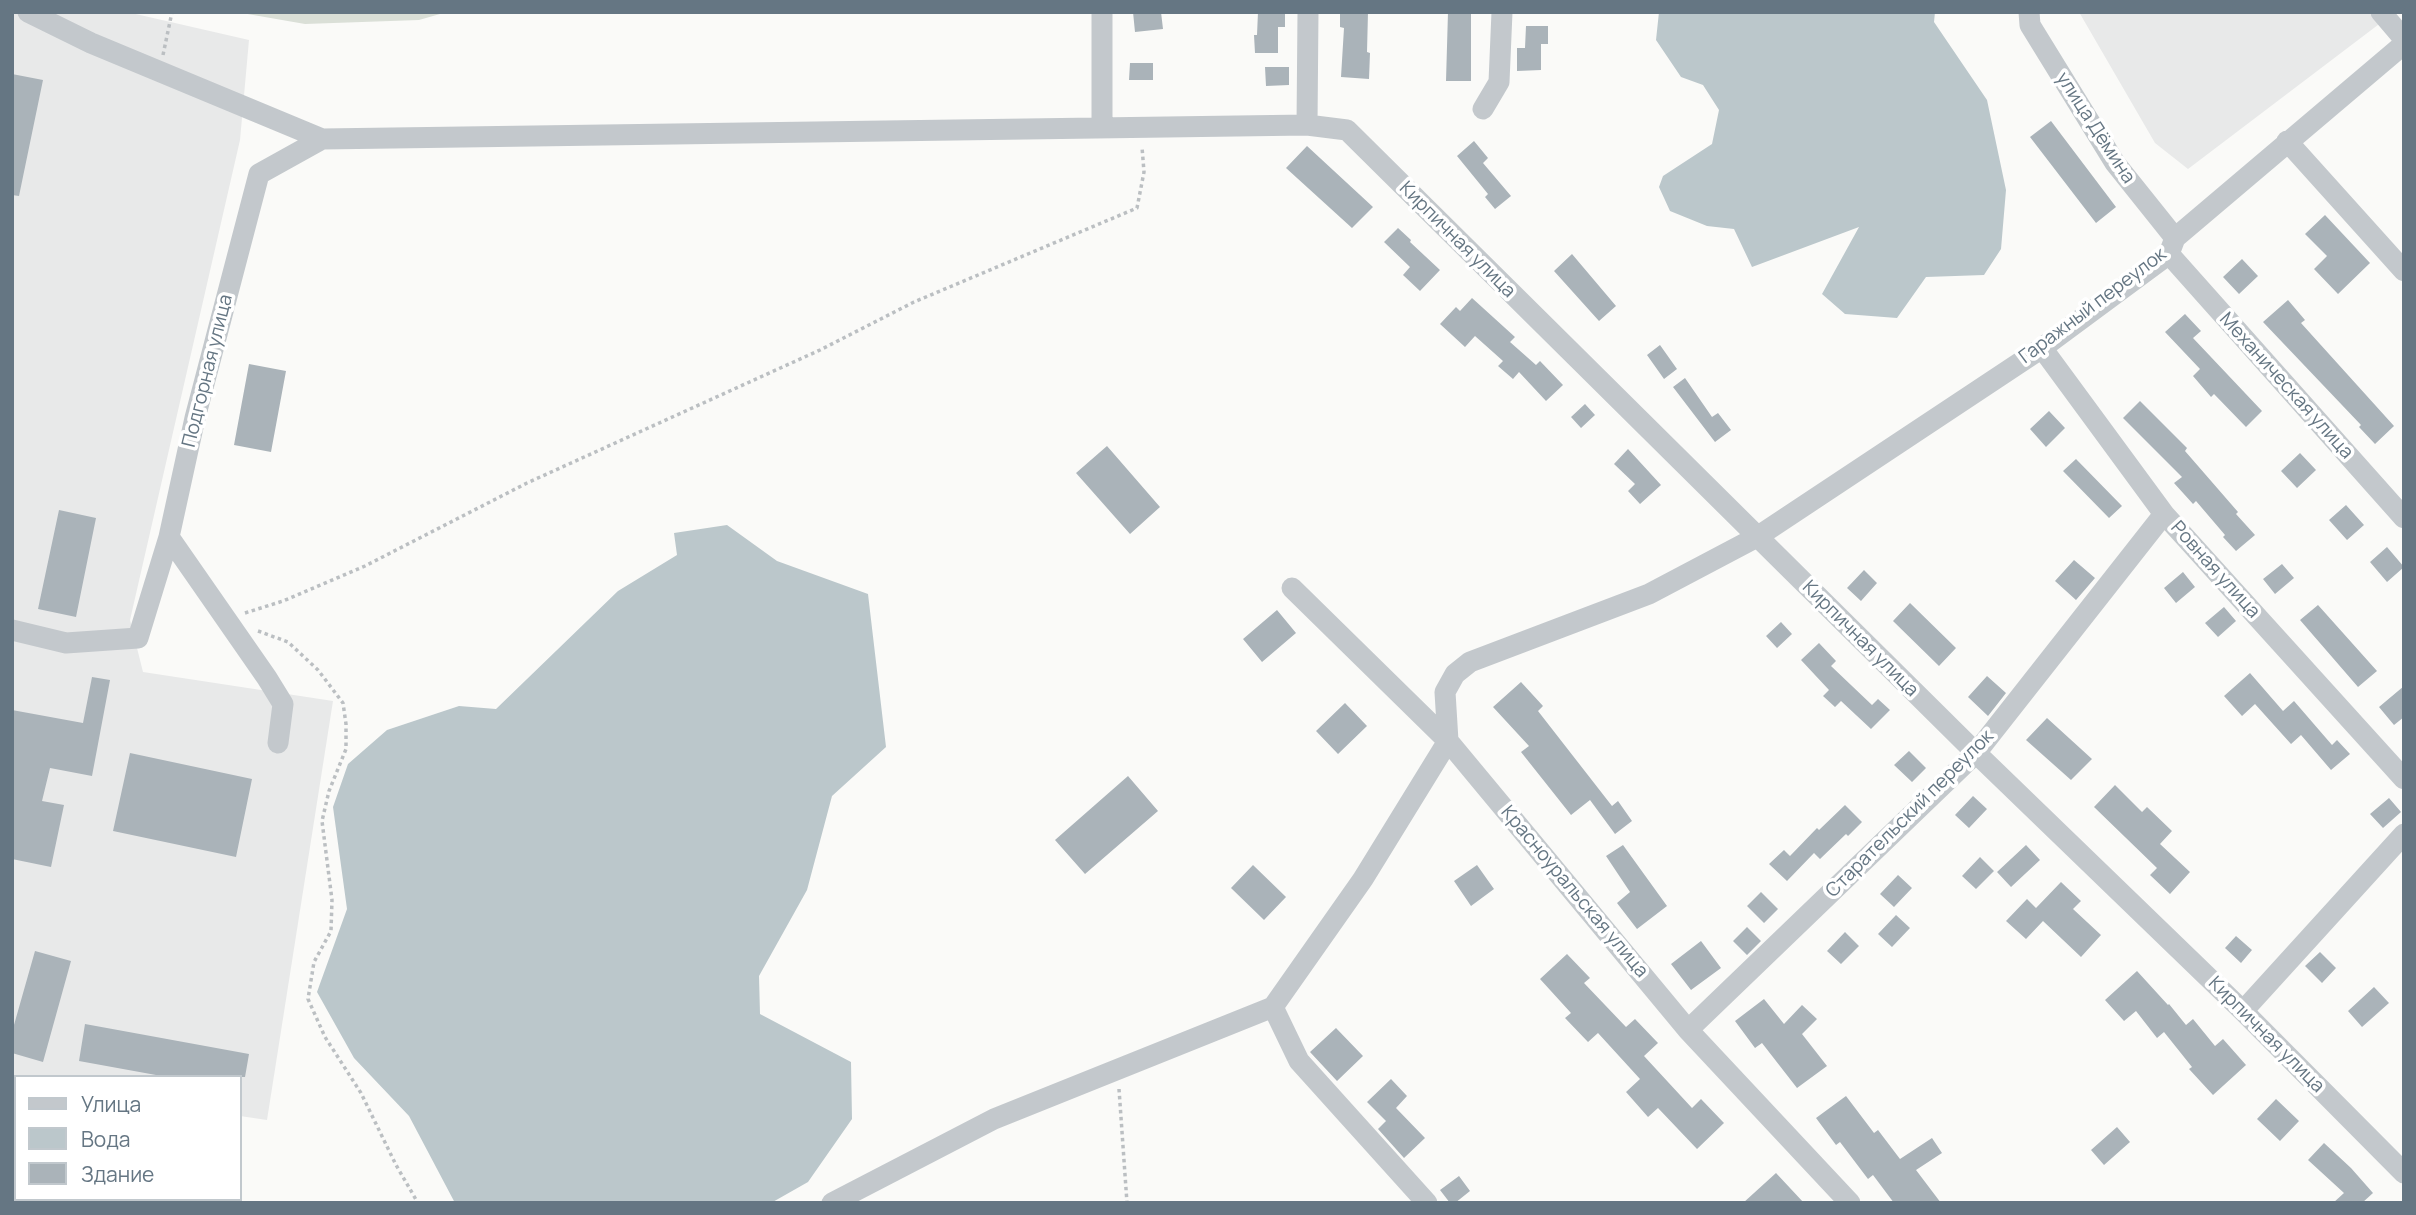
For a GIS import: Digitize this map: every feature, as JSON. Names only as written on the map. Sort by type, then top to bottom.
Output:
[{"type":"street","points":[[28,12],[91,43],[322,139]]},
{"type":"street","points":[[1102,12],[1102,128]]},
{"type":"street","points":[[1307,125],[1308,12]]},
{"type":"street","points":[[1483,109],[1499,82],[1503,12]]},
{"type":"street","name":"улица Дёмина","points":[[2029,12],[2029,25],[2115,163],[2172,246]]},
{"type":"street","points":[[2381,12],[2404,41]]},
{"type":"street","name":"Гаражный переулок","points":[[1448,741],[1445,692],[1455,674],[1470,662],[1649,594],[1757,537],[2042,348],[2172,246],[2287,141],[2404,41]]},
{"type":"street","name":"Кирпичная улица","points":[[322,139],[1307,125],[1347,131],[2404,1173]]},
{"type":"street","name":"Подгорная улица","points":[[12,630],[66,643],[138,638],[169,537],[195,418],[259,174],[322,139]]},
{"type":"street","points":[[2287,141],[2404,271]]},
{"type":"street","name":"Механическая улица","points":[[2172,246],[2404,518]]},
{"type":"street","name":"Ровная улица","points":[[2042,348],[2164,514],[2404,779]]},
{"type":"street","name":"Старательский переулок","points":[[1688,1030],[1976,753],[2164,514]]},
{"type":"street","points":[[169,537],[283,704],[278,743]]},
{"type":"street","name":"Красноуральская улица","points":[[1292,588],[1448,741],[1688,1030],[1850,1203]]},
{"type":"street","points":[[832,1203],[994,1119],[1273,1006],[1363,879],[1448,741]]},
{"type":"street","points":[[2243,1012],[2404,834]]},
{"type":"street","points":[[1273,1006],[1299,1061],[1427,1203]]},
{"type":"path","points":[[160,72],[172,12]]},
{"type":"path","points":[[226,619],[283,601],[365,566],[527,483],[820,349],[914,302],[1137,208],[1144,172],[1140,127]]},
{"type":"path","points":[[226,619],[288,642],[318,670],[343,703],[346,749],[330,791],[323,821],[332,900],[331,932],[314,962],[308,999],[325,1037],[361,1093],[418,1203]]},
{"type":"path","points":[[1118,1070],[1127,1203]]},
{"type":"shaded area","points":[[12,12],[127,12],[249,40],[240,140],[130,620],[143,672],[333,701],[267,1120],[242,1116],[242,1075],[14,1075],[12,1082]]},
{"type":"shaded area","points":[[236,12],[447,12],[419,20],[305,24]]},
{"type":"shaded area","points":[[2079,12],[2395,12],[2188,169],[2155,143]]},
{"type":"water","points":[[1659,12],[1935,12],[1934,22],[1987,100],[2006,190],[2001,249],[1984,275],[1926,277],[1897,318],[1845,314],[1822,294],[1859,227],[1752,267],[1734,229],[1707,226],[1670,211],[1659,187],[1663,176],[1712,144],[1719,110],[1703,85],[1681,77],[1656,40]]},
{"type":"water","points":[[727,525],[777,561],[868,594],[886,747],[832,796],[807,890],[759,976],[760,1014],[851,1062],[852,1119],[808,1182],[771,1203],[455,1203],[409,1116],[354,1058],[317,992],[347,909],[333,807],[348,764],[387,730],[459,706],[496,709],[618,591],[677,555],[674,533]]},
{"type":"water","points":[[12,1088],[14,1201],[204,1201],[203,1203],[12,1203]]},
{"type":"building","points":[[1133,12],[1161,12],[1163,29],[1135,32]]},
{"type":"building","points":[[1258,12],[1285,12],[1285,27],[1278,27],[1278,53],[1255,53],[1254,35],[1257,35]]},
{"type":"building","points":[[1340,12],[1368,12],[1369,79],[1341,77],[1344,28],[1340,27]]},
{"type":"building","points":[[1448,12],[1471,12],[1471,81],[1446,81]]},
{"type":"building","points":[[1526,26],[1548,26],[1548,44],[1541,44],[1541,70],[1517,71],[1517,48],[1525,48]]},
{"type":"building","points":[[1130,63],[1153,63],[1153,80],[1129,80]]},
{"type":"building","points":[[1265,67],[1289,67],[1289,85],[1266,86]]},
{"type":"building","points":[[12,74],[43,80],[19,196],[12,195]]},
{"type":"building","points":[[2051,121],[2116,207],[2096,223],[2030,137]]},
{"type":"building","points":[[1474,141],[1488,158],[1483,163],[1511,196],[1495,209],[1485,197],[1488,194],[1457,156]]},
{"type":"building","points":[[1307,146],[1373,207],[1352,228],[1286,168]]},
{"type":"building","points":[[2325,215],[2370,263],[2338,294],[2314,269],[2327,256],[2305,234]]},
{"type":"building","points":[[1398,228],[1440,270],[1420,291],[1403,275],[1410,267],[1384,242]]},
{"type":"building","points":[[1572,254],[1616,306],[1599,321],[1554,271]]},
{"type":"building","points":[[2242,259],[2258,276],[2239,294],[2223,277]]},
{"type":"building","points":[[1472,298],[1515,337],[1510,342],[1536,365],[1540,361],[1563,385],[1546,401],[1519,372],[1513,379],[1498,366],[1503,361],[1475,336],[1465,347],[1440,324],[1456,307],[1460,311]]},
{"type":"building","points":[[2288,300],[2305,320],[2301,323],[2394,426],[2375,444],[2359,427],[2361,425],[2263,322]]},
{"type":"building","points":[[2185,314],[2201,331],[2193,338],[2262,411],[2246,427],[2214,394],[2211,397],[2193,376],[2200,369],[2165,332]]},
{"type":"building","points":[[1660,345],[1677,369],[1664,379],[1647,355]]},
{"type":"building","points":[[249,364],[286,371],[271,452],[234,445]]},
{"type":"building","points":[[1685,378],[1712,417],[1718,413],[1731,430],[1715,442],[1673,387]]},
{"type":"building","points":[[2140,401],[2187,448],[2185,451],[2255,535],[2236,551],[2196,501],[2193,504],[2174,483],[2182,477],[2123,418]]},
{"type":"building","points":[[1585,404],[1595,415],[1581,428],[1571,417]]},
{"type":"building","points":[[2049,411],[2065,428],[2046,447],[2030,429]]},
{"type":"building","points":[[1107,446],[1160,507],[1130,534],[1076,473]]},
{"type":"building","points":[[1628,449],[1661,485],[1640,504],[1628,491],[1635,484],[1614,464]]},
{"type":"building","points":[[2300,453],[2316,470],[2297,488],[2281,471]]},
{"type":"building","points":[[2076,459],[2122,506],[2109,518],[2063,471]]},
{"type":"building","points":[[2346,505],[2364,525],[2347,540],[2329,520]]},
{"type":"building","points":[[59,510],[96,518],[76,617],[38,609]]},
{"type":"building","points":[[2387,547],[2404,567],[2387,582],[2370,562]]},
{"type":"building","points":[[2074,560],[2095,578],[2076,600],[2055,581]]},
{"type":"building","points":[[2282,564],[2294,578],[2275,594],[2263,579]]},
{"type":"building","points":[[1864,570],[1877,583],[1861,601],[1847,588]]},
{"type":"building","points":[[2183,572],[2195,587],[2176,603],[2164,588]]},
{"type":"building","points":[[1910,603],[1956,648],[1939,666],[1893,621]]},
{"type":"building","points":[[2318,605],[2377,671],[2358,687],[2300,620]]},
{"type":"building","points":[[2224,607],[2236,621],[2218,637],[2205,623]]},
{"type":"building","points":[[1277,610],[1296,633],[1262,662],[1243,639]]},
{"type":"building","points":[[1781,622],[1792,634],[1777,648],[1766,636]]},
{"type":"building","points":[[1819,643],[1836,661],[1831,666],[1872,705],[1878,699],[1890,710],[1871,729],[1841,701],[1835,707],[1823,696],[1829,690],[1801,660]]},
{"type":"building","points":[[2250,673],[2283,711],[2294,701],[2332,745],[2337,740],[2350,754],[2331,770],[2301,735],[2291,744],[2255,704],[2242,716],[2224,696]]},
{"type":"building","points":[[1987,676],[2006,693],[1988,716],[1968,697]]},
{"type":"building","points":[[92,677],[110,680],[92,776],[50,768],[42,801],[64,805],[51,867],[12,859],[12,710],[83,723]]},
{"type":"building","points":[[1521,682],[1543,706],[1538,711],[1612,806],[1618,801],[1632,821],[1615,834],[1590,800],[1571,815],[1521,752],[1529,746],[1493,707]]},
{"type":"building","points":[[2404,686],[2404,717],[2394,725],[2379,707]]},
{"type":"building","points":[[1345,703],[1367,726],[1338,754],[1316,731]]},
{"type":"building","points":[[2047,718],[2092,759],[2071,780],[2026,740]]},
{"type":"building","points":[[1909,751],[1926,768],[1912,782],[1894,765]]},
{"type":"building","points":[[130,753],[252,779],[236,857],[113,831]]},
{"type":"building","points":[[1128,776],[1158,811],[1085,874],[1055,840]]},
{"type":"building","points":[[2115,785],[2142,812],[2147,807],[2172,831],[2160,844],[2190,872],[2170,894],[2150,875],[2157,868],[2094,807]]},
{"type":"building","points":[[1973,796],[1987,809],[1969,828],[1955,815]]},
{"type":"building","points":[[2389,798],[2401,812],[2383,828],[2370,814]]},
{"type":"building","points":[[1845,805],[1862,822],[1820,859],[1814,853],[1787,881],[1769,864],[1784,850],[1790,856],[1817,828],[1819,830]]},
{"type":"building","points":[[1623,845],[1667,906],[1637,929],[1617,903],[1630,892],[1606,856]]},
{"type":"building","points":[[2026,845],[2040,860],[2011,887],[1997,872]]},
{"type":"building","points":[[1980,857],[1994,871],[1976,889],[1962,876]]},
{"type":"building","points":[[1253,865],[1286,897],[1264,920],[1231,888]]},
{"type":"building","points":[[1477,865],[1494,889],[1471,906],[1454,881]]},
{"type":"building","points":[[1898,875],[1912,888],[1894,907],[1880,894]]},
{"type":"building","points":[[2061,882],[2081,901],[2073,909],[2101,935],[2081,957],[2043,921],[2026,939],[2006,921],[2027,899],[2036,908]]},
{"type":"building","points":[[1761,892],[1778,909],[1764,923],[1747,906]]},
{"type":"building","points":[[1896,915],[1910,928],[1892,947],[1878,934]]},
{"type":"building","points":[[1747,927],[1761,941],[1747,955],[1733,941]]},
{"type":"building","points":[[1845,932],[1859,946],[1841,964],[1827,951]]},
{"type":"building","points":[[2236,936],[2252,950],[2241,963],[2225,948]]},
{"type":"building","points":[[1701,941],[1721,968],[1691,990],[1671,964]]},
{"type":"building","points":[[35,951],[71,961],[43,1062],[12,1053],[12,1032]]},
{"type":"building","points":[[2320,952],[2336,968],[2322,983],[2305,966]]},
{"type":"building","points":[[1567,954],[1590,978],[1584,983],[1626,1027],[1635,1019],[1658,1043],[1644,1056],[1692,1108],[1701,1099],[1724,1123],[1697,1149],[1658,1108],[1648,1117],[1626,1092],[1640,1079],[1598,1033],[1588,1042],[1565,1018],[1571,1013],[1540,979]]},
{"type":"building","points":[[2137,971],[2186,1025],[2193,1019],[2215,1046],[2223,1039],[2246,1065],[2213,1095],[2189,1069],[2192,1067],[2164,1032],[2157,1038],[2136,1011],[2124,1021],[2105,1000]]},
{"type":"building","points":[[2374,987],[2389,1003],[2362,1027],[2348,1011]]},
{"type":"building","points":[[1764,999],[1784,1024],[1802,1005],[1817,1019],[1802,1034],[1827,1066],[1797,1088],[1762,1043],[1755,1048],[1735,1021]]},
{"type":"building","points":[[85,1024],[249,1054],[245,1077],[156,1075],[79,1061]]},
{"type":"building","points":[[1336,1028],[1363,1056],[1337,1081],[1310,1052]]},
{"type":"building","points":[[1391,1079],[1407,1096],[1396,1108],[1425,1138],[1404,1158],[1378,1129],[1386,1121],[1367,1102]]},
{"type":"building","points":[[1846,1096],[1874,1133],[1878,1130],[1900,1159],[1932,1138],[1942,1153],[1916,1170],[1941,1203],[1894,1203],[1873,1175],[1868,1179],[1840,1142],[1836,1145],[1816,1118]]},
{"type":"building","points":[[2276,1099],[2299,1121],[2280,1141],[2257,1119]]},
{"type":"building","points":[[2117,1127],[2130,1142],[2104,1165],[2091,1150]]},
{"type":"building","points":[[2324,1143],[2373,1193],[2362,1203],[2333,1203],[2344,1193],[2308,1160]]},
{"type":"building","points":[[1776,1173],[1804,1203],[1743,1203]]},
{"type":"building","points":[[1459,1176],[1470,1191],[1455,1203],[1450,1203],[1440,1190]]}]
